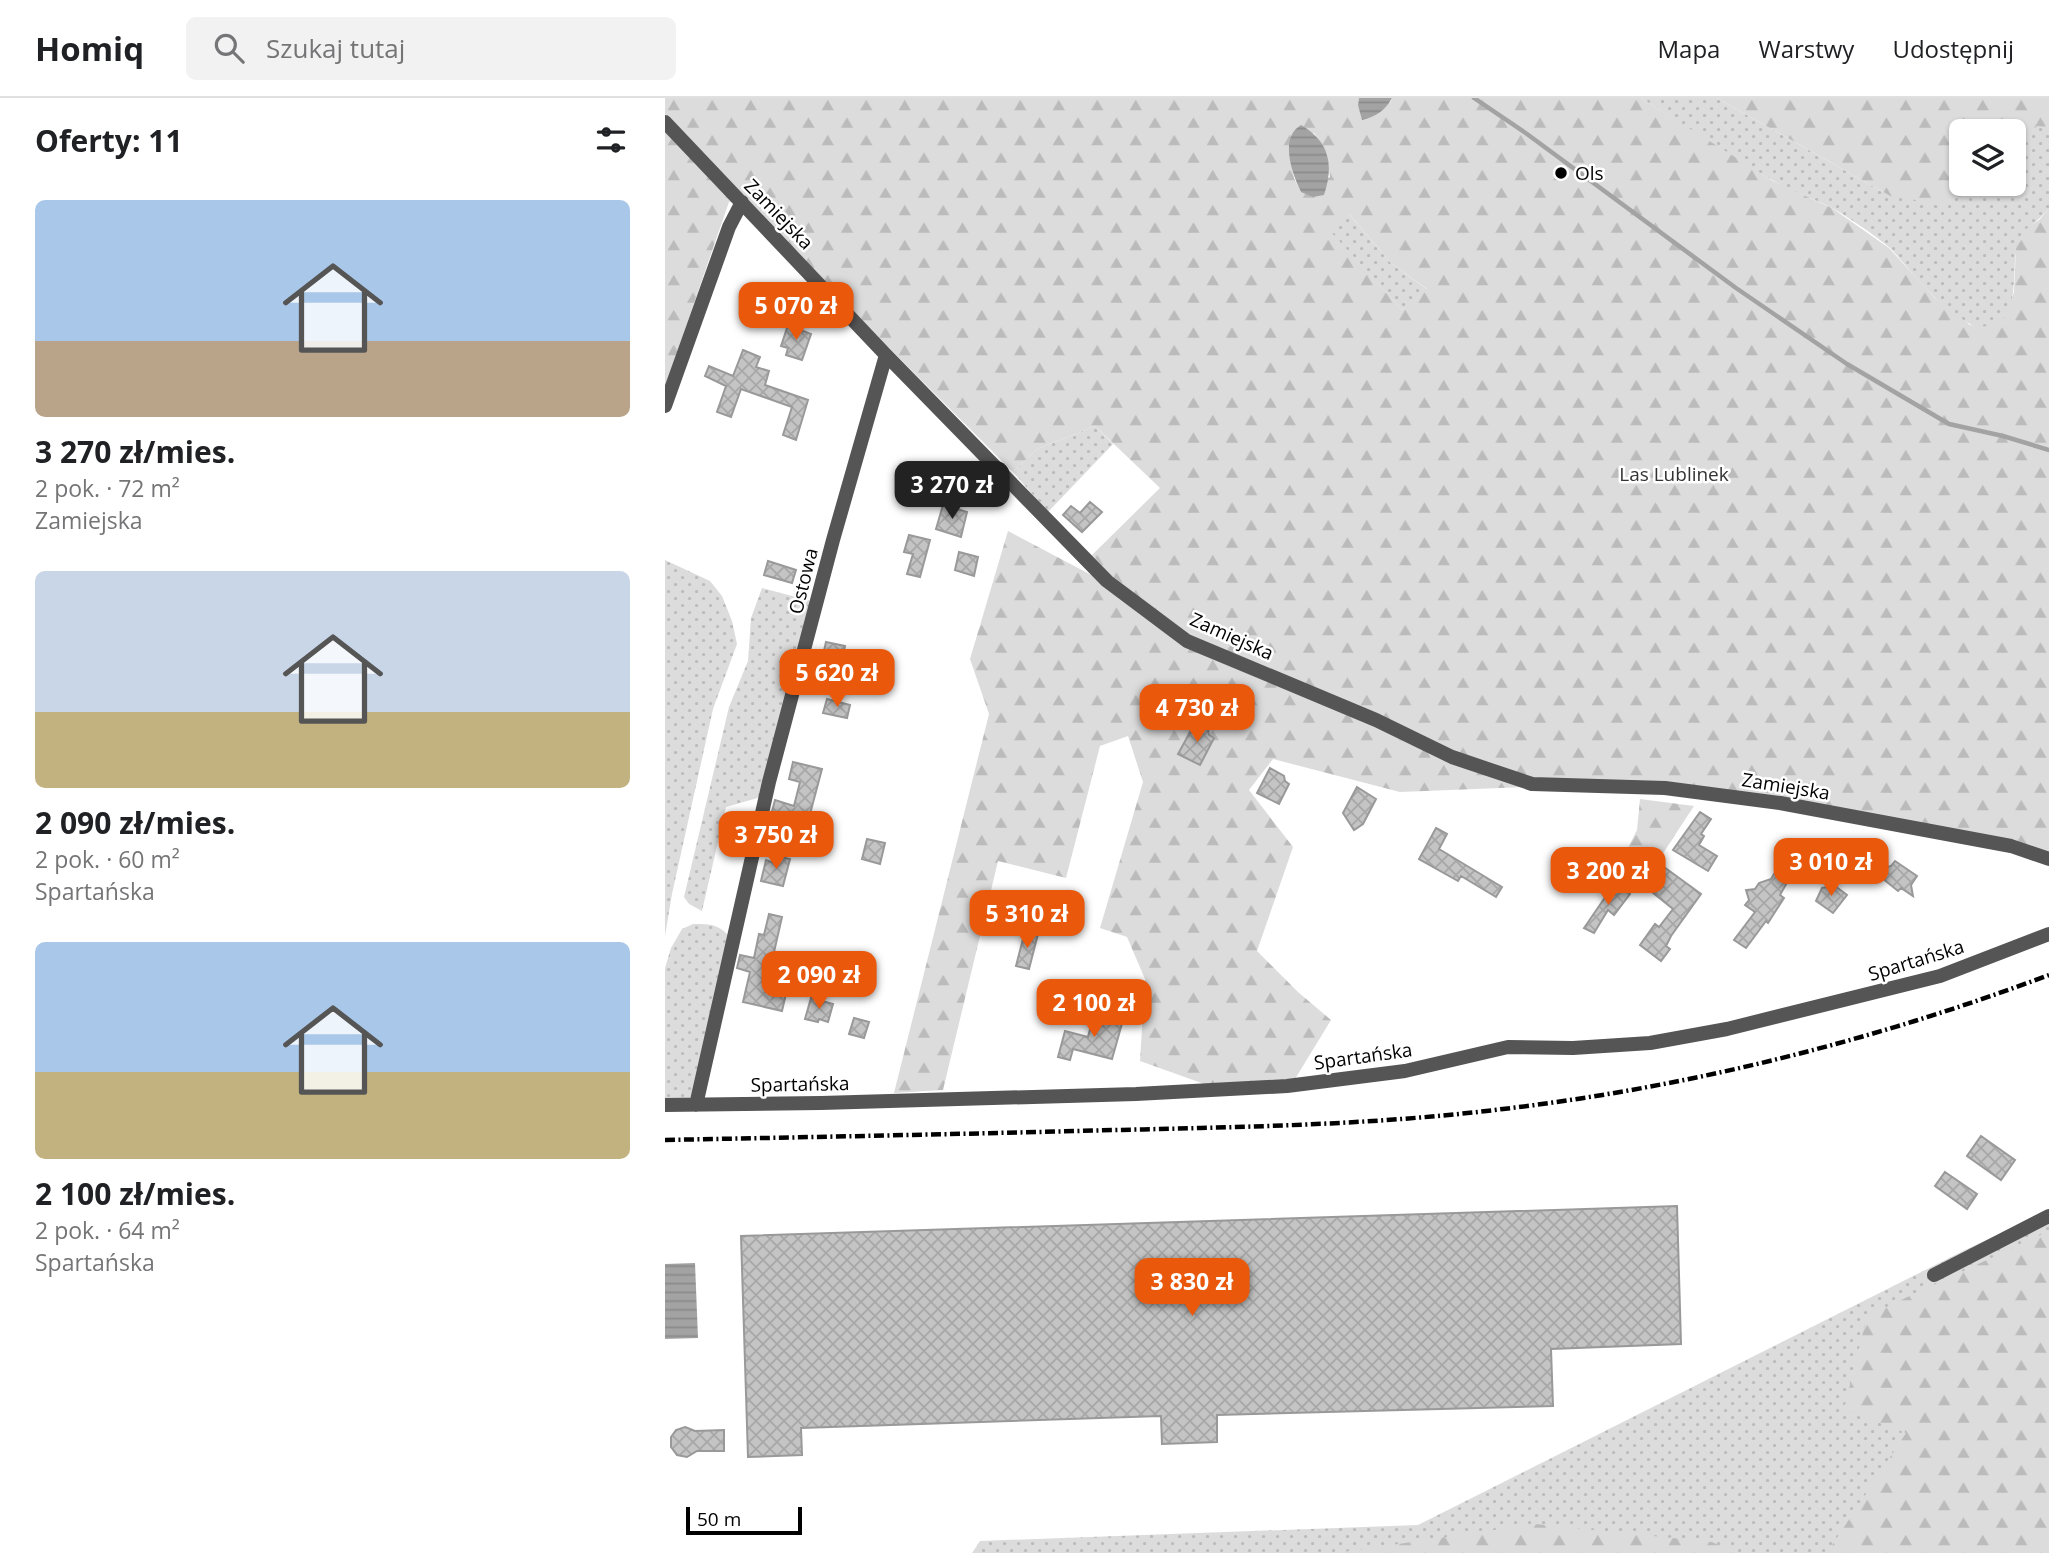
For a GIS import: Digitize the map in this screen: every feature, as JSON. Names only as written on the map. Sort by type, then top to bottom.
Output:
[{"type":"street","name":"Zamiejska","points":[[665,122],[886,355],[1107,581],[1187,641],[1365,715],[1452,757],[1532,784],[1665,788],[1780,803],[2011,846],[2049,859]]},
{"type":"street","points":[[665,406],[729,226],[741,202]]},
{"type":"street","name":"Ostowa","points":[[696,1105],[769,782],[833,540],[886,355]]},
{"type":"street","name":"Spartańska","points":[[665,1105],[1136,1094],[1287,1086],[1405,1071],[1508,1047],[1573,1048],[1650,1043],[1727,1029],[1940,976],[2049,934]]},
{"type":"street","points":[[1934,1275],[2049,1216]]},
{"type":"green space","name":"Las Lublinek","points":[[665,98],[1359,98],[1358,105],[1390,103],[1392,98],[1641,98],[1773,181],[1832,208],[1889,248],[1935,298],[1970,325],[1993,327],[2005,318],[2014,292],[2016,246],[2026,229],[2049,209],[2049,854],[1665,782],[1532,779],[1454,754],[1191,637],[1111,575],[1092,555],[1160,488],[1095,426],[1037,449],[1013,472],[750,204],[729,202],[665,387]],"holes":[[[1314,133],[1327,154],[1330,177],[1301,192],[1294,178],[1289,148]],[[1349,214],[1391,263],[1427,289],[1402,310],[1332,233]]]},
{"type":"green space","points":[[1641,98],[1717,98],[1890,196],[2026,196],[2026,138],[2037,125],[2049,127],[2049,209],[2028,229],[2018,244],[2012,302],[2008,313],[2002,322],[1993,327],[1980,327],[1951,312],[1891,249],[1861,226],[1722,150]]},
{"type":"green space","points":[[1717,98],[2049,98],[2049,127],[2037,126],[2026,138],[2026,119],[1949,119],[1949,196],[1962,196],[1935,203],[1890,196]]},
{"type":"green space","points":[[1348,213],[1391,263],[1428,290],[1402,310],[1331,233]]},
{"type":"green space","points":[[1095,426],[1113,444],[1048,512],[1013,472],[1037,449]]},
{"type":"green space","points":[[1008,531],[1097,578],[1185,645],[1525,787],[1400,792],[1273,759],[1249,790],[1293,847],[1257,951],[1331,1020],[1295,1079],[1207,1085],[1140,1061],[1145,979],[1127,937],[1100,928],[1143,782],[1128,736],[1100,746],[1066,878],[998,861],[943,1090],[894,1093],[989,714],[970,659]]},
{"type":"green space","points":[[665,560],[710,581],[722,596],[737,644],[713,709],[665,936]]},
{"type":"green space","points":[[762,588],[811,601],[761,797],[726,807],[702,911],[689,904],[684,897],[729,707],[748,661],[751,618]]},
{"type":"green space","points":[[1640,799],[1694,806],[1637,893],[1629,883],[1626,852],[1637,830]]},
{"type":"green space","points":[[693,924],[713,926],[729,936],[694,1091],[689,1100],[665,1100],[665,968],[671,948],[682,929]]},
{"type":"green space","points":[[2049,1216],[2049,1491],[2014,1553],[972,1553],[980,1541],[1418,1525],[1965,1250]]},
{"type":"green space","points":[[2049,1231],[2049,1553],[1827,1553],[1906,1433],[1844,1409],[1867,1316]]},
{"type":"green space","points":[[1535,1524],[1712,1542],[1735,1553],[1337,1553]]},
{"type":"shaded area","points":[[1359,98],[1392,98],[1380,112],[1362,120]]},
{"type":"shaded area","points":[[1301,125],[1318,139],[1327,155],[1329,174],[1324,195],[1313,197],[1301,192],[1294,175],[1289,156],[1290,138]]},
{"type":"shaded area","points":[[695,1263],[698,1338],[665,1339],[665,1264]]},
{"type":"building","points":[[788,325],[811,334],[802,360],[786,355],[788,348],[781,346]]},
{"type":"building","points":[[743,350],[760,357],[756,367],[769,371],[765,385],[808,400],[796,440],[783,435],[792,407],[741,389],[731,417],[717,412],[726,386],[705,376],[709,366],[733,376]]},
{"type":"building","points":[[1090,502],[1102,512],[1082,532],[1063,515],[1071,506],[1080,513]]},
{"type":"building","points":[[943,505],[967,512],[961,537],[936,529]]},
{"type":"building","points":[[909,535],[930,540],[920,577],[907,574],[913,554],[904,552]]},
{"type":"building","points":[[959,552],[978,557],[974,576],[955,570]]},
{"type":"building","points":[[768,561],[796,570],[792,583],[764,575]]},
{"type":"building","points":[[826,642],[845,646],[836,685],[817,681]]},
{"type":"building","points":[[827,699],[850,705],[847,718],[823,713]]},
{"type":"building","points":[[1195,723],[1208,729],[1209,735],[1214,738],[1200,765],[1178,754]]},
{"type":"building","points":[[793,762],[822,769],[806,829],[770,819],[775,800],[794,806],[800,782],[789,779]]},
{"type":"building","points":[[1270,768],[1284,776],[1289,784],[1279,804],[1257,793]]},
{"type":"building","points":[[1357,787],[1376,799],[1363,824],[1354,830],[1343,813]]},
{"type":"building","points":[[1700,812],[1711,819],[1701,834],[1704,836],[1699,845],[1717,856],[1708,871],[1673,850]]},
{"type":"building","points":[[1436,828],[1447,834],[1439,849],[1502,887],[1496,897],[1461,876],[1458,881],[1419,859]]},
{"type":"building","points":[[867,839],[885,843],[880,864],[862,859]]},
{"type":"building","points":[[776,856],[790,859],[783,886],[761,881],[766,860],[774,863]]},
{"type":"building","points":[[1785,856],[1798,863],[1780,895],[1784,898],[1768,923],[1766,921],[1746,948],[1734,940],[1755,912],[1745,905],[1749,900],[1746,890],[1755,889],[1759,883],[1771,879]]},
{"type":"building","points":[[1895,861],[1917,876],[1911,885],[1913,896],[1901,888],[1898,891],[1882,878],[1887,867]]},
{"type":"building","points":[[1664,867],[1701,894],[1671,936],[1666,946],[1670,949],[1661,961],[1640,945],[1655,924],[1659,927],[1673,909],[1647,888]]},
{"type":"building","points":[[1615,883],[1630,894],[1614,915],[1608,910],[1594,933],[1584,928]]},
{"type":"building","points":[[1835,886],[1847,895],[1833,913],[1816,901],[1822,888]]},
{"type":"building","points":[[769,914],[782,917],[769,974],[789,981],[782,1011],[743,1002],[750,972],[737,968],[740,955],[754,958],[759,934],[764,935]]},
{"type":"building","points":[[1025,931],[1038,934],[1029,969],[1016,966]]},
{"type":"building","points":[[811,998],[833,1004],[828,1022],[805,1019]]},
{"type":"building","points":[[1046,1004],[1065,1011],[1060,1023],[1041,1017]]},
{"type":"building","points":[[1101,1014],[1123,1020],[1112,1059],[1073,1049],[1070,1060],[1058,1057],[1065,1031],[1088,1037],[1093,1018],[1100,1020]]},
{"type":"building","points":[[854,1018],[869,1022],[864,1038],[849,1034]]},
{"type":"building","points":[[1981,1136],[2015,1160],[2001,1180],[1967,1156]]},
{"type":"building","points":[[1945,1172],[1977,1194],[1967,1209],[1935,1186]]},
{"type":"building","points":[[1677,1206],[1681,1344],[1551,1349],[1553,1406],[1217,1415],[1217,1442],[1162,1444],[1161,1416],[801,1428],[802,1455],[748,1457],[741,1236]]},
{"type":"building","points":[[685,1427],[695,1431],[724,1430],[724,1451],[697,1451],[687,1457],[677,1455],[671,1447],[671,1437],[676,1430]]},
{"type":"waterway","points":[[1474,98],[1736,288],[1847,364],[1949,424],[2049,450]]},
{"type":"railway","points":[[665,1140],[1261,1126],[1406,1119],[1503,1109],[1642,1088],[1780,1058],[1916,1021],[2049,975]]},
{"type":"place","name":"Ols","points":[[1561,173]]}]
